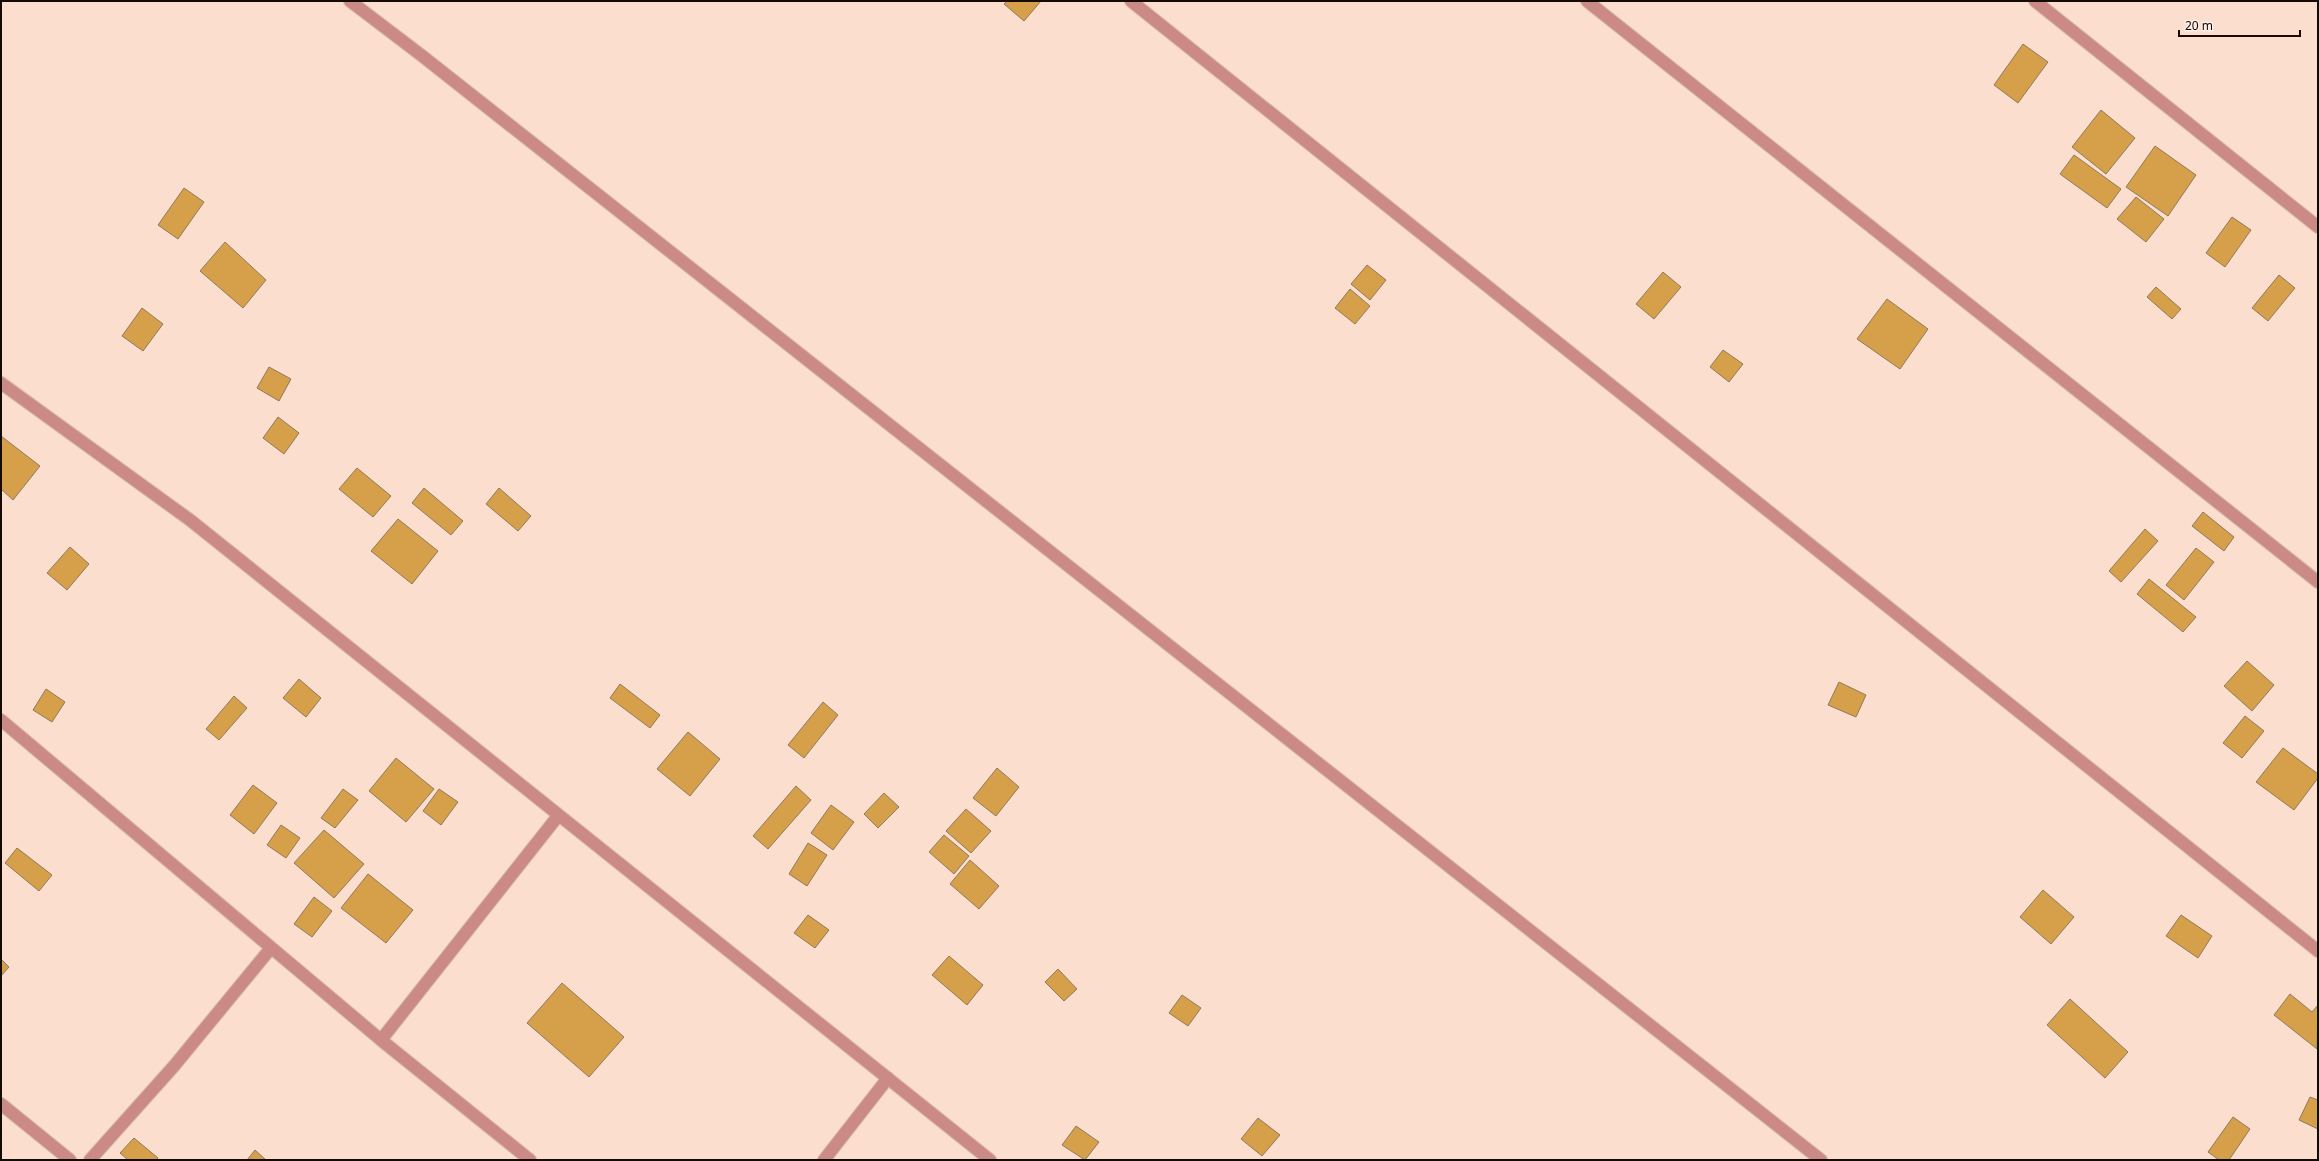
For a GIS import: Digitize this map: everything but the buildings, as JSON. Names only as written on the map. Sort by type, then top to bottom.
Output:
[{"type":"street","points":[[350,1],[440,70],[1821,1160]]},
{"type":"street","points":[[1131,1],[2318,951]]},
{"type":"street","points":[[1587,1],[2318,582]]},
{"type":"street","points":[[2035,1],[2318,227]]},
{"type":"street","points":[[1,383],[190,520],[558,816],[990,1160]]},
{"type":"street","points":[[1,720],[381,1040],[530,1160]]},
{"type":"street","points":[[381,1040],[558,816]]},
{"type":"street","points":[[90,1160],[174,1066],[271,948]]},
{"type":"street","points":[[824,1160],[888,1078]]},
{"type":"street","points":[[1,1104],[70,1160]]}]
